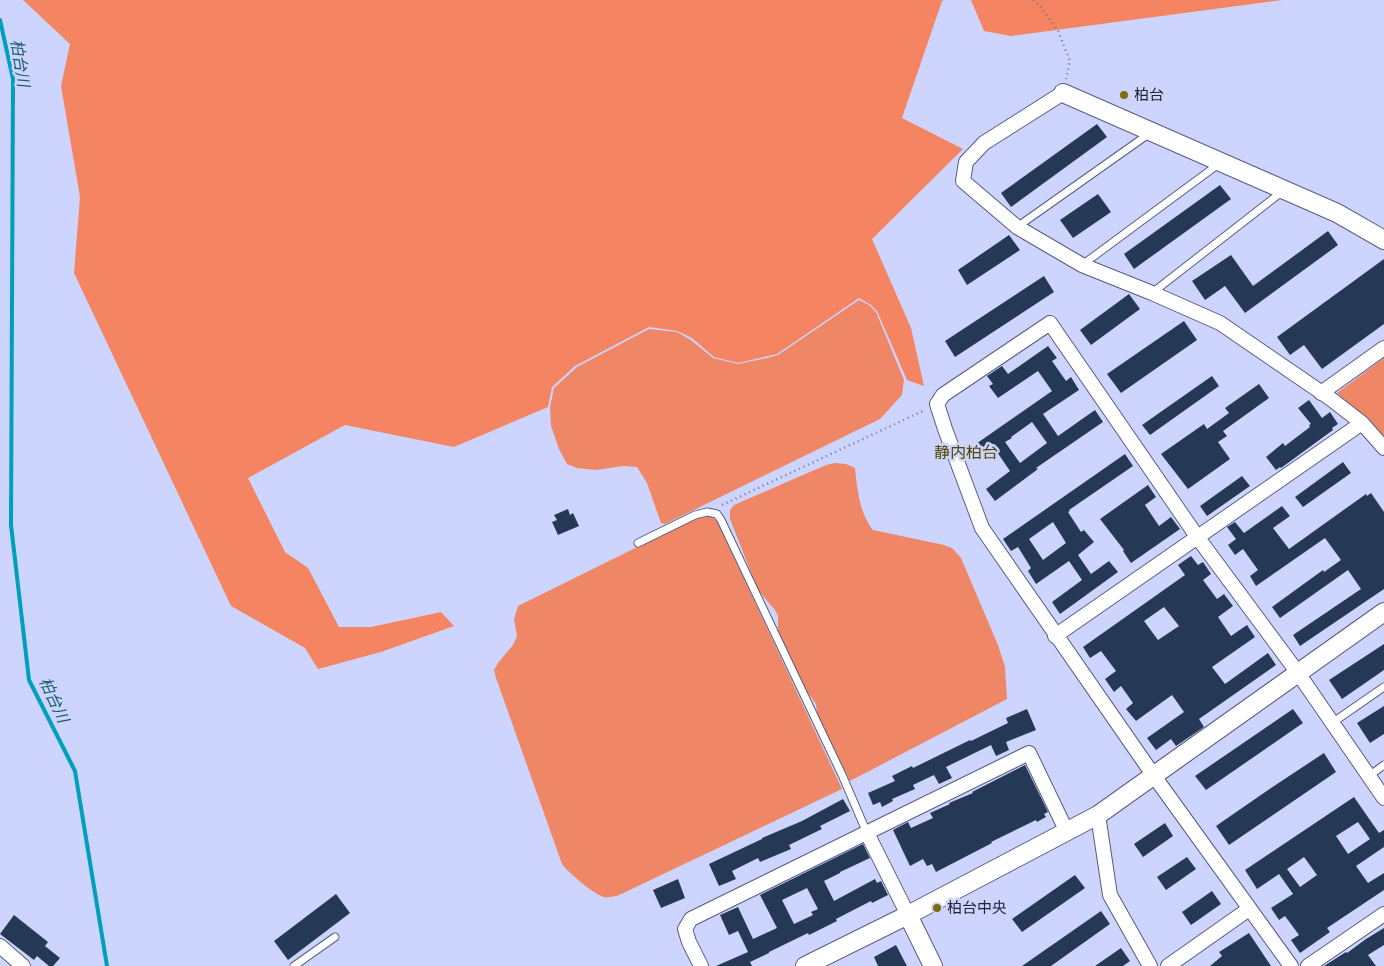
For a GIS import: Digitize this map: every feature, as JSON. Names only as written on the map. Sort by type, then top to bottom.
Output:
[{"type":"street","points":[[1384,240],[1337,213],[1063,93],[984,143],[966,162],[963,181],[1017,227],[1082,265],[1220,323],[1362,423],[1384,448]]},
{"type":"street","points":[[1291,966],[1055,636],[982,528],[937,404],[943,395],[1050,323],[1198,538],[1298,673],[1384,798]]},
{"type":"street","points":[[1321,393],[1384,348]]},
{"type":"street","points":[[1055,636],[1362,423]]},
{"type":"street","points":[[805,966],[908,915],[1098,815],[1384,612]]},
{"type":"street","points":[[701,966],[685,929],[691,919],[1029,753],[1067,832]]},
{"type":"street","points":[[1098,815],[1110,895],[1150,966]]},
{"type":"street","points":[[867,833],[933,966]]},
{"type":"street","points":[[1168,966],[1249,909]]},
{"type":"street","points":[[1308,966],[1384,914]]},
{"type":"street","points":[[0,946],[23,966]]},
{"type":"lane","points":[[1017,227],[1153,131]]},
{"type":"lane","points":[[1082,265],[1222,162]]},
{"type":"lane","points":[[1152,293],[1286,190]]},
{"type":"lane","points":[[638,543],[695,515],[707,512],[717,514],[843,777],[867,833]]},
{"type":"lane","points":[[1332,723],[1384,687]]},
{"type":"lane","points":[[1368,776],[1384,765]]},
{"type":"lane","points":[[294,966],[335,937]]},
{"type":"path","points":[[1033,0],[1040,6],[1058,31],[1070,61],[1063,93]]},
{"type":"path","points":[[707,512],[937,404]]},
{"type":"shaded area","points":[[23,0],[944,0],[942,1],[902,118],[963,149],[872,239],[911,328],[924,386],[907,380],[877,311],[859,298],[777,354],[738,363],[714,357],[692,338],[677,331],[649,327],[575,366],[552,387],[548,407],[454,447],[345,425],[248,478],[285,552],[308,568],[339,627],[371,627],[441,612],[454,626],[381,652],[318,669],[305,648],[231,606],[74,273],[80,197],[61,86],[70,44]]},
{"type":"shaded area","points":[[971,0],[1282,0],[1011,36],[984,31]]},
{"type":"shaded area","points":[[859,300],[869,305],[876,312],[904,380],[902,395],[880,419],[665,524],[661,523],[647,483],[637,467],[623,466],[596,470],[577,468],[567,464],[559,449],[551,426],[550,407],[554,388],[577,367],[649,329],[677,332],[691,340],[713,358],[738,364],[778,355]]},
{"type":"shaded area","points":[[1384,358],[1384,436],[1337,393]]},
{"type":"shaded area","points":[[835,463],[846,464],[855,468],[862,509],[873,530],[944,545],[952,548],[961,558],[998,645],[1005,667],[1007,699],[850,781],[817,714],[816,704],[805,689],[778,634],[778,616],[758,590],[730,519],[730,510],[734,505],[826,465]]},
{"type":"shaded area","points":[[712,517],[717,521],[842,789],[617,896],[604,897],[582,883],[562,864],[494,670],[513,645],[517,636],[514,619],[518,606],[696,518]]},
{"type":"building","points":[[1097,124],[1107,137],[1011,207],[1001,193]]},
{"type":"building","points":[[1220,185],[1231,199],[1134,269],[1124,254]]},
{"type":"building","points":[[1098,194],[1111,212],[1073,238],[1060,220]]},
{"type":"building","points":[[1328,231],[1338,245],[1245,313],[1225,286],[1205,300],[1192,281],[1231,255],[1253,286]]},
{"type":"building","points":[[1009,235],[1020,250],[967,285],[958,270]]},
{"type":"building","points":[[1384,259],[1384,324],[1322,369],[1304,345],[1290,355],[1277,337]]},
{"type":"building","points":[[1044,276],[1054,292],[955,357],[945,341]]},
{"type":"building","points":[[1129,294],[1140,309],[1091,345],[1080,330]]},
{"type":"building","points":[[1184,321],[1197,340],[1121,393],[1107,374]]},
{"type":"building","points":[[1048,346],[1057,358],[1052,361],[1066,381],[1071,377],[1079,390],[1043,414],[1058,436],[1095,410],[1103,422],[1036,468],[1038,469],[995,501],[986,489],[1010,471],[995,449],[982,459],[973,446],[1052,391],[1038,371],[998,398],[989,386],[993,384],[987,376],[1002,366],[1008,374]],"holes":[[[1032,422],[1047,443],[1020,463],[1005,442]]]},
{"type":"building","points":[[1212,376],[1219,386],[1150,435],[1142,425]]},
{"type":"building","points":[[1259,384],[1269,398],[1223,431],[1227,436],[1218,442],[1230,459],[1188,489],[1161,454],[1204,424],[1207,429],[1229,413],[1225,408]]},
{"type":"building","points":[[1309,400],[1322,418],[1330,412],[1338,424],[1332,428],[1333,430],[1276,470],[1266,457],[1283,443],[1285,446],[1310,427],[1309,425],[1311,424],[1298,408]]},
{"type":"building","points":[[1125,454],[1133,466],[1068,512],[1081,532],[1084,530],[1094,542],[1078,555],[1091,574],[1109,561],[1118,572],[1060,614],[1052,602],[1082,580],[1069,561],[1036,584],[1028,571],[1031,568],[1018,547],[1011,551],[1003,539]],"holes":[[[1053,522],[1066,543],[1043,560],[1029,539]]]},
{"type":"building","points":[[1343,462],[1351,473],[1303,507],[1295,497]]},
{"type":"building","points":[[1242,476],[1250,486],[1207,516],[1200,506]]},
{"type":"building","points":[[1148,485],[1156,497],[1145,505],[1159,526],[1171,517],[1180,529],[1131,563],[1124,550],[1100,519]]},
{"type":"building","points":[[1371,493],[1384,512],[1384,589],[1300,646],[1293,635],[1361,589],[1348,570],[1280,618],[1272,607],[1323,570],[1324,572],[1341,560],[1325,538],[1256,586],[1250,576],[1258,570],[1243,549],[1235,555],[1228,545],[1236,539],[1227,527],[1235,522],[1244,533],[1282,506],[1290,516],[1273,528],[1289,549],[1366,494],[1367,496]]},
{"type":"building","points":[[568,509],[570,515],[573,513],[579,526],[558,535],[552,522],[557,520],[554,515]]},
{"type":"building","points":[[1191,556],[1198,565],[1203,562],[1211,574],[1203,580],[1217,599],[1224,594],[1233,606],[1218,617],[1231,636],[1247,625],[1255,637],[1212,667],[1225,684],[1268,653],[1276,665],[1199,719],[1204,727],[1176,746],[1171,739],[1156,750],[1147,738],[1184,712],[1172,695],[1136,721],[1126,709],[1133,703],[1121,686],[1114,692],[1105,679],[1116,671],[1101,651],[1090,658],[1083,647],[1185,575],[1178,565]],"holes":[[[1164,607],[1179,626],[1158,640],[1144,621]]]},
{"type":"building","points":[[1384,644],[1384,670],[1342,699],[1329,680]]},
{"type":"building","points":[[1384,706],[1384,734],[1370,743],[1357,723]]},
{"type":"building","points":[[1027,709],[1036,730],[1006,742],[1009,750],[996,756],[991,745],[946,767],[952,778],[939,784],[934,775],[913,785],[915,789],[892,799],[893,801],[882,807],[880,802],[873,805],[868,793],[895,781],[892,776],[1008,723],[1006,718]]},
{"type":"building","points":[[1293,709],[1303,723],[1206,790],[1195,776]]},
{"type":"building","points":[[1324,753],[1336,772],[1229,845],[1216,826]]},
{"type":"building","points":[[1025,765],[1048,812],[1044,814],[1046,817],[991,842],[936,872],[932,864],[927,866],[923,859],[910,866],[893,830],[908,822],[911,828],[933,818],[930,813],[973,793]]},
{"type":"building","points":[[1354,797],[1379,833],[1384,830],[1384,847],[1356,866],[1368,883],[1384,873],[1384,890],[1327,928],[1330,932],[1300,953],[1291,940],[1299,935],[1285,916],[1279,920],[1271,908],[1293,894],[1279,874],[1257,889],[1245,870]],"holes":[[[1358,822],[1370,839],[1348,854],[1336,836]],[[1304,857],[1317,875],[1300,887],[1287,869]]]},
{"type":"building","points":[[843,799],[850,811],[820,826],[822,829],[789,845],[791,849],[760,862],[758,858],[732,871],[736,879],[719,886],[709,864],[802,821]]},
{"type":"building","points":[[1165,823],[1173,836],[1143,857],[1134,844]]},
{"type":"building","points":[[863,844],[870,858],[824,881],[834,901],[875,879],[877,883],[881,881],[888,895],[872,903],[871,901],[809,935],[808,933],[769,952],[750,962],[752,966],[716,966],[748,952],[738,931],[729,935],[720,915],[738,907],[753,939],[777,928],[760,895]],"holes":[[[807,888],[818,909],[811,912],[813,915],[794,924],[782,900]]]},
{"type":"building","points":[[1187,857],[1196,869],[1166,890],[1157,877]]},
{"type":"building","points":[[1075,875],[1085,888],[1022,932],[1012,919]]},
{"type":"building","points":[[678,879],[685,898],[661,908],[653,890]]},
{"type":"building","points":[[1212,891],[1221,904],[1191,925],[1182,912]]},
{"type":"building","points":[[336,894],[350,913],[288,960],[274,941]]},
{"type":"building","points":[[1101,911],[1110,924],[1051,966],[1022,966]]},
{"type":"building","points":[[14,915],[48,942],[45,946],[60,958],[53,966],[49,966],[37,956],[34,960],[0,934]]},
{"type":"building","points":[[1384,928],[1384,945],[1368,955],[1376,966],[1324,966],[1347,953]]},
{"type":"building","points":[[1249,933],[1271,966],[1210,966],[1222,956],[1219,952]]},
{"type":"building","points":[[896,945],[907,966],[878,966],[874,957]]},
{"type":"building","points":[[1121,948],[1130,961],[1123,966],[1095,966]]},
{"type":"waterway","name":"柏台川","points":[[0,20],[13,79],[11,525],[29,680],[75,771],[107,966]]},
{"type":"place","name":"柏台","points":[[1124,95]]},
{"type":"place","name":"柏台中央","points":[[937,908]]},
{"type":"district","name":"静内柏台","points":[[966,453]]}]
